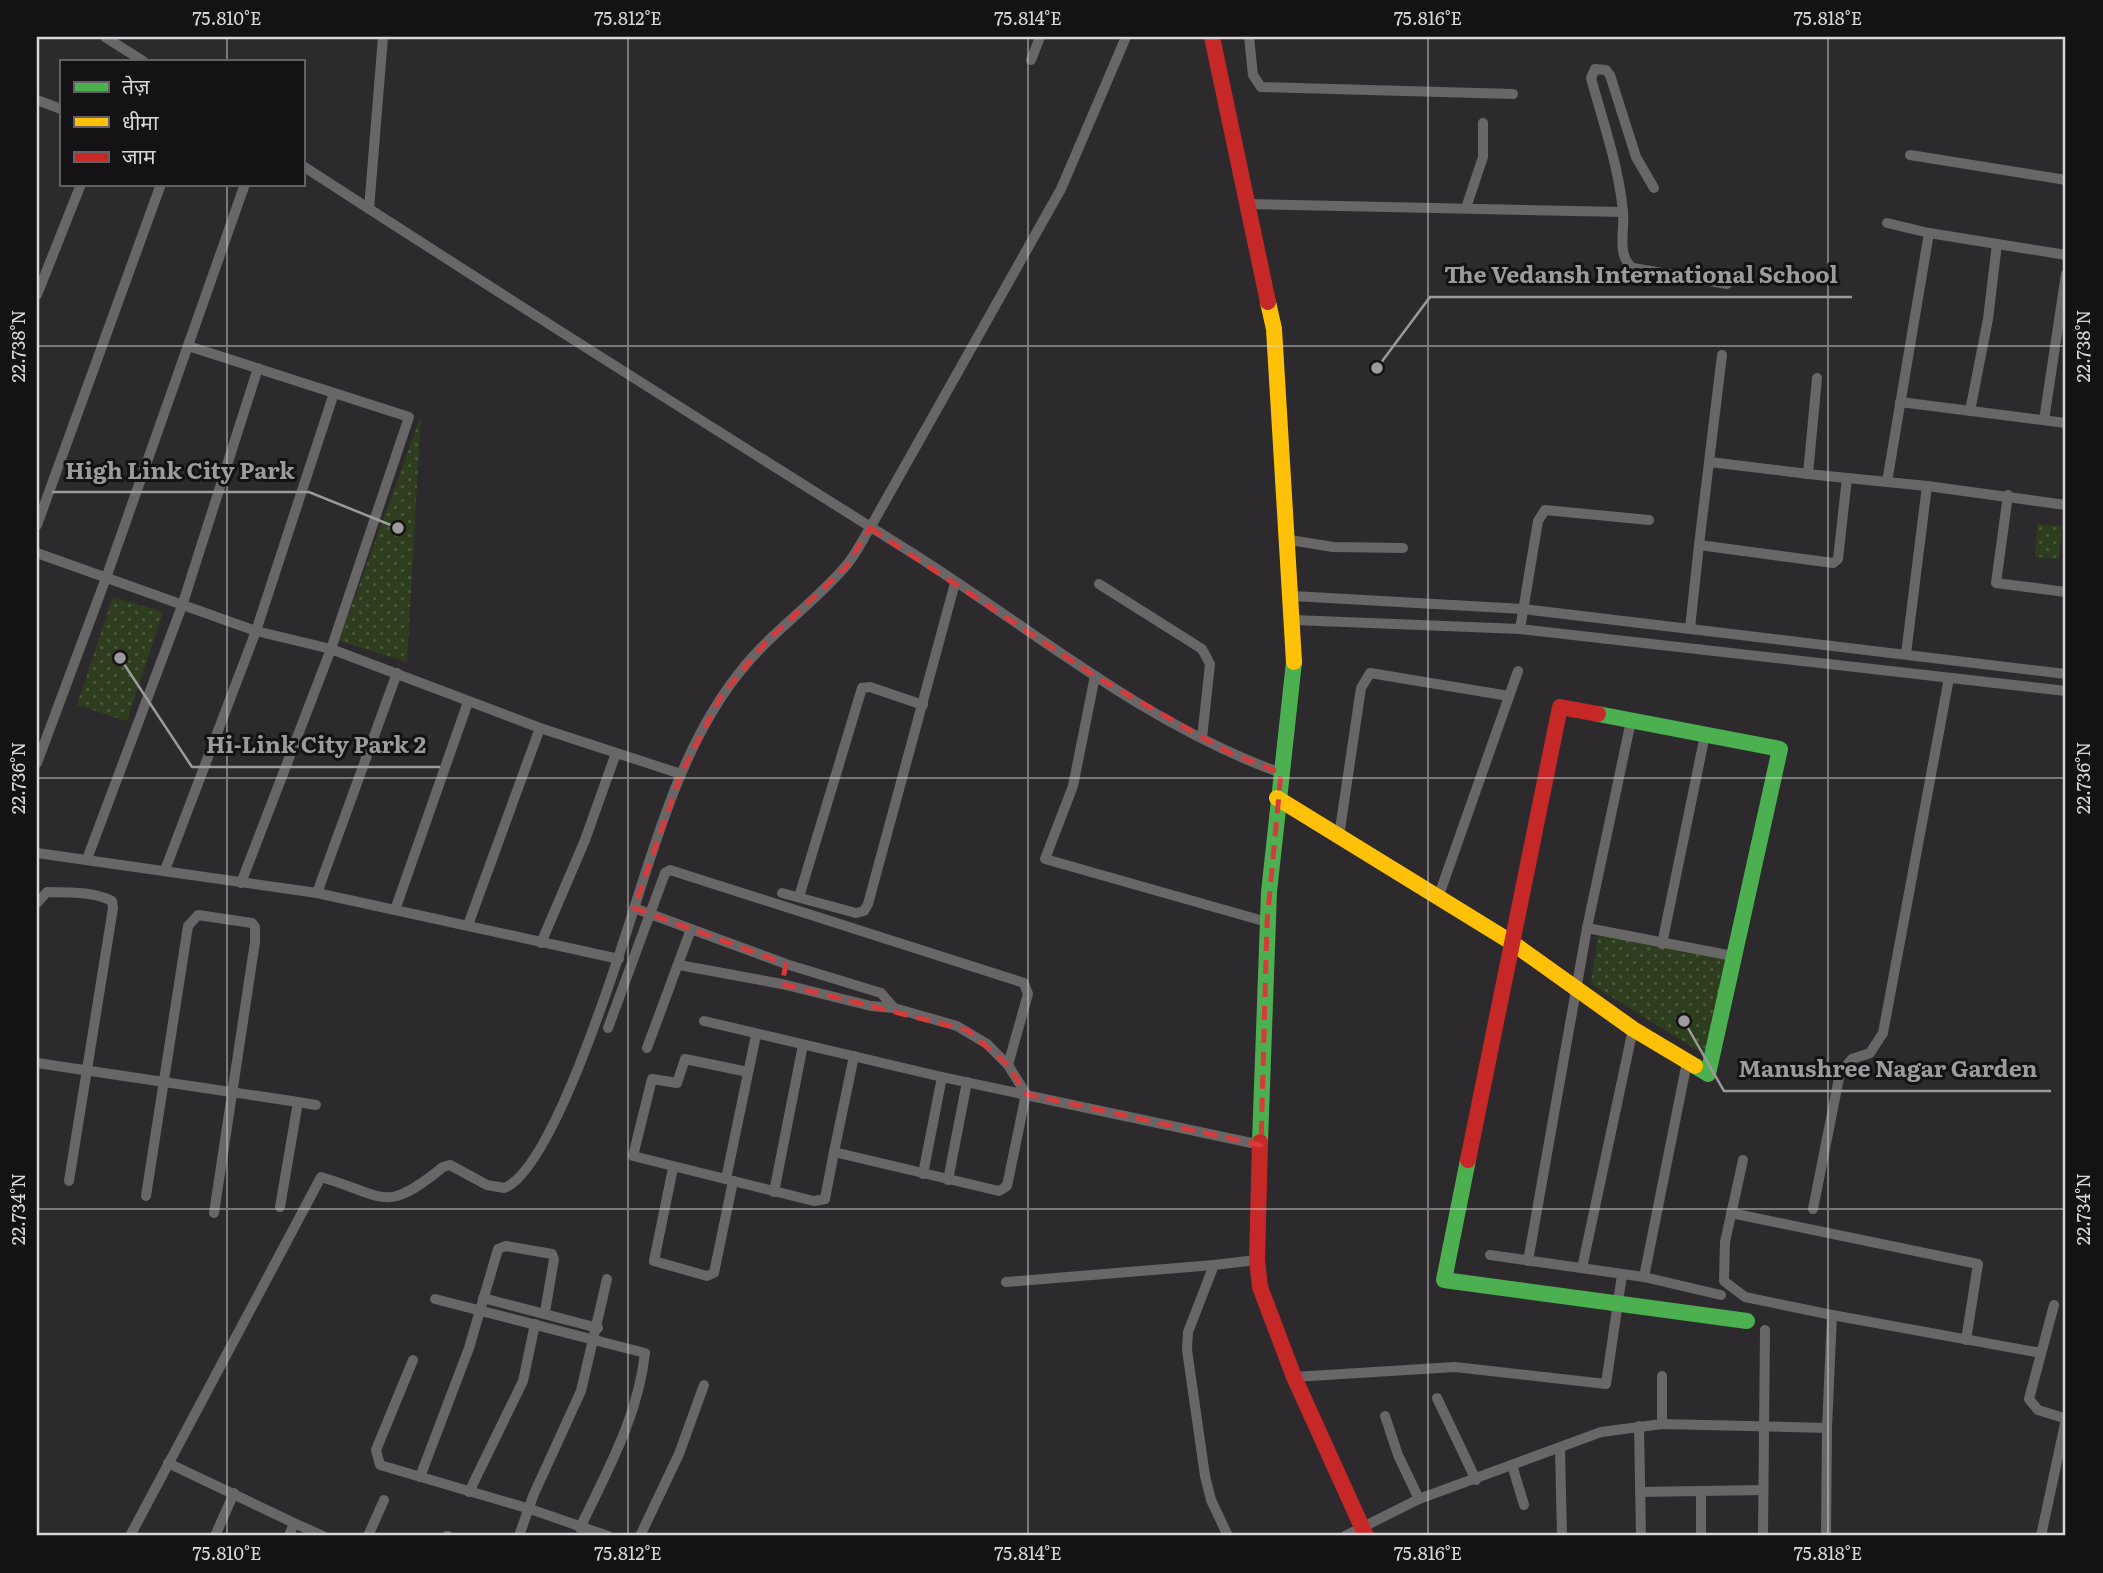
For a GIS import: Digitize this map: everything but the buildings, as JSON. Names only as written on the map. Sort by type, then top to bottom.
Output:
[{"type":"street","points":[[105,37],[141,60]]},
{"type":"street","points":[[369,209],[383,37]]},
{"type":"street","points":[[1031,60],[1040,37]]},
{"type":"street","points":[[130,1536],[321,1177],[382,1198],[405,1195],[450,1165],[496,1188],[513,1185],[532,1160],[568,1089],[619,959],[681,774],[721,696],[741,671],[846,567],[870,528],[1056,199],[1126,37]]},
{"type":"street","points":[[1212,37],[1274,329],[1294,620],[1293,699],[1278,798],[1267,922],[1257,1260],[1260,1287],[1294,1377],[1364,1532]]},
{"type":"street","points":[[1249,37],[1253,75],[1261,87],[1513,94]]},
{"type":"street","points":[[1654,188],[1636,157],[1610,75],[1606,70],[1595,69],[1591,79],[1623,212],[1626,263],[1633,268],[1727,284]]},
{"type":"street","points":[[37,100],[60,109]]},
{"type":"street","points":[[1466,208],[1483,158],[1483,123]]},
{"type":"street","points":[[1910,156],[2066,180]]},
{"type":"street","points":[[304,167],[870,528],[1095,676],[1202,738],[1281,773]]},
{"type":"street","points":[[37,295],[79,186]]},
{"type":"street","points":[[37,525],[160,186]]},
{"type":"street","points":[[37,762],[106,578],[244,186]]},
{"type":"street","points":[[1248,204],[1623,212]]},
{"type":"street","points":[[1887,223],[1929,233],[2066,255]]},
{"type":"street","points":[[1887,482],[1929,233]]},
{"type":"street","points":[[1970,411],[1989,319],[1997,244]]},
{"type":"street","points":[[2044,419],[2061,338],[2066,274]]},
{"type":"street","points":[[188,346],[410,417],[331,649],[241,883]]},
{"type":"street","points":[[1690,628],[1722,355]]},
{"type":"street","points":[[87,859],[182,606],[258,368]]},
{"type":"street","points":[[1808,474],[1817,378]]},
{"type":"street","points":[[165,870],[256,631],[334,393]]},
{"type":"street","points":[[1900,402],[2066,423]]},
{"type":"street","points":[[1710,462],[2008,495],[2066,505]]},
{"type":"street","points":[[1699,545],[1836,562],[1847,478]]},
{"type":"street","points":[[1906,653],[1927,486]]},
{"type":"street","points":[[2008,495],[1996,583],[2066,592]]},
{"type":"street","points":[[1520,629],[1538,521],[1545,510],[1649,520]]},
{"type":"street","points":[[1290,540],[1333,547],[1403,548]]},
{"type":"street","points":[[37,553],[256,631],[331,649],[540,728],[681,774]]},
{"type":"street","points":[[782,893],[856,913],[864,911],[869,904],[955,583]]},
{"type":"street","points":[[1098,584],[1202,649],[1207,655],[1210,664],[1202,738]]},
{"type":"street","points":[[1293,596],[1523,609],[2066,674]]},
{"type":"street","points":[[1294,620],[1520,629],[2066,691]]},
{"type":"street","points":[[1438,898],[1518,671]]},
{"type":"street","points":[[317,892],[397,673]]},
{"type":"street","points":[[1339,836],[1361,688],[1370,673],[1509,696]]},
{"type":"street","points":[[1095,676],[1073,786],[1045,859],[1267,922]]},
{"type":"street","points":[[1813,1209],[1840,1073],[1852,1059],[1870,1053],[1883,1033],[1950,678]]},
{"type":"street","points":[[799,897],[862,688],[870,687],[923,705]]},
{"type":"street","points":[[395,910],[468,702]]},
{"type":"street","points":[[1278,798],[1511,942],[1633,1029],[1708,1074],[1780,749],[1560,707],[1511,942],[1444,1280],[1747,1321]]},
{"type":"street","points":[[1528,1261],[1578,992],[1587,928],[1631,722]]},
{"type":"street","points":[[468,925],[540,728]]},
{"type":"street","points":[[1662,944],[1705,735]]},
{"type":"street","points":[[541,943],[584,840],[616,752]]},
{"type":"street","points":[[37,853],[317,892],[619,959]]},
{"type":"street","points":[[608,1028],[665,873],[671,870],[1021,982],[1027,986],[1028,994],[1008,1065]]},
{"type":"street","points":[[37,903],[47,892],[78,893],[112,901],[112,921],[69,1181]]},
{"type":"street","points":[[634,908],[786,964],[881,993],[894,1008]]},
{"type":"street","points":[[146,1196],[191,919],[198,915],[252,923],[256,934],[214,1213]]},
{"type":"street","points":[[1587,928],[1733,956]]},
{"type":"street","points":[[647,1048],[691,929]]},
{"type":"street","points":[[782,984],[786,964]]},
{"type":"street","points":[[679,965],[782,984],[872,1006],[894,1008],[967,1030],[987,1044],[1008,1065],[1026,1094],[1004,1189],[948,1180],[834,1152]]},
{"type":"street","points":[[704,1021],[943,1077],[1261,1145]]},
{"type":"street","points":[[1582,1268],[1633,1029]]},
{"type":"street","points":[[673,1168],[654,1261],[707,1276],[714,1273],[756,1035]]},
{"type":"street","points":[[774,1192],[803,1045]]},
{"type":"street","points":[[748,1072],[685,1059],[677,1083],[651,1079],[633,1156],[673,1168],[822,1202],[855,1056]]},
{"type":"street","points":[[1644,1277],[1687,1062]]},
{"type":"street","points":[[37,1063],[316,1105]]},
{"type":"street","points":[[923,1174],[943,1077]]},
{"type":"street","points":[[948,1180],[967,1082]]},
{"type":"street","points":[[280,1208],[298,1102]]},
{"type":"street","points":[[1743,1160],[1731,1213],[1723,1271],[1730,1286],[1745,1297],[2041,1353]]},
{"type":"street","points":[[1731,1213],[1978,1264],[1966,1340]]},
{"type":"street","points":[[421,1477],[480,1312],[498,1249],[506,1246],[552,1254],[554,1259],[545,1312]]},
{"type":"street","points":[[1490,1255],[1644,1277],[1721,1295]]},
{"type":"street","points":[[1006,1282],[1257,1260]]},
{"type":"street","points":[[1214,1265],[1188,1332],[1187,1350],[1205,1476],[1211,1500],[1228,1536]]},
{"type":"street","points":[[1294,1377],[1455,1367],[1606,1384],[1622,1275]]},
{"type":"street","points":[[519,1536],[581,1391],[598,1328],[607,1279]]},
{"type":"street","points":[[483,1298],[545,1312],[598,1328]]},
{"type":"street","points":[[435,1299],[645,1353],[641,1389],[631,1420],[580,1528]]},
{"type":"street","points":[[2041,1536],[2065,1418],[2032,1406],[2029,1399],[2054,1304]]},
{"type":"street","points":[[1826,1536],[1832,1315]]},
{"type":"street","points":[[469,1492],[523,1381],[535,1324]]},
{"type":"street","points":[[1763,1536],[1765,1330]]},
{"type":"street","points":[[413,1360],[376,1456],[380,1465],[530,1508],[608,1536]]},
{"type":"street","points":[[1662,1376],[1662,1424]]},
{"type":"street","points":[[640,1536],[679,1454],[704,1385]]},
{"type":"street","points":[[1437,1398],[1476,1480]]},
{"type":"street","points":[[1385,1416],[1398,1455],[1419,1499]]},
{"type":"street","points":[[1345,1536],[1364,1532],[1419,1499],[1601,1432],[1662,1424],[1827,1428]]},
{"type":"street","points":[[1639,1426],[1641,1536]]},
{"type":"street","points":[[1560,1449],[1560,1536]]},
{"type":"street","points":[[168,1463],[323,1536]]},
{"type":"street","points":[[1512,1465],[1524,1505]]},
{"type":"street","points":[[1640,1492],[1762,1490]]},
{"type":"street","points":[[1701,1491],[1701,1536]]},
{"type":"street","points":[[215,1536],[234,1493]]},
{"type":"street","points":[[368,1536],[384,1500]]},
{"type":"street","points":[[289,1536],[295,1523]]},
{"type":"highlighted area","points":[[870,528],[1095,676],[1228,752],[1281,773],[1267,922],[1261,1145],[1026,1094],[1008,1065],[967,1030],[782,984],[786,964],[634,908],[681,774],[721,696],[766,642],[846,567]]},
{"type":"green space","points":[[421,415],[407,662],[339,641]]},
{"type":"green space","points":[[2037,524],[2062,526],[2059,559],[2035,557]]},
{"type":"green space","points":[[113,597],[163,612],[127,721],[77,705]]},
{"type":"green space","points":[[1598,934],[1731,958],[1710,1058],[1591,984]]},
{"type":"traffic: fast","points":[[1260,1142],[1269,892],[1294,662]]},
{"type":"traffic: fast","points":[[1598,714],[1780,749],[1708,1074],[1695,1066]]},
{"type":"traffic: fast","points":[[1468,1160],[1444,1280],[1747,1321]]},
{"type":"traffic: slow","points":[[1268,302],[1274,329],[1294,662]]},
{"type":"traffic: slow","points":[[1277,798],[1511,942],[1633,1029],[1695,1066]]},
{"type":"traffic: jam","points":[[1212,37],[1268,302]]},
{"type":"traffic: jam","points":[[1468,1160],[1560,707],[1598,714]]},
{"type":"traffic: jam","points":[[1260,1142],[1257,1260],[1260,1287],[1294,1377],[1366,1536]]},
{"type":"place","name":"The Vedansh International School","points":[[1377,368]]},
{"type":"place","name":"High Link City Park","points":[[398,528]]},
{"type":"place","name":"Hi-Link City Park 2","points":[[120,658]]},
{"type":"place","name":"Manushree Nagar Garden","points":[[1684,1021]]}]
